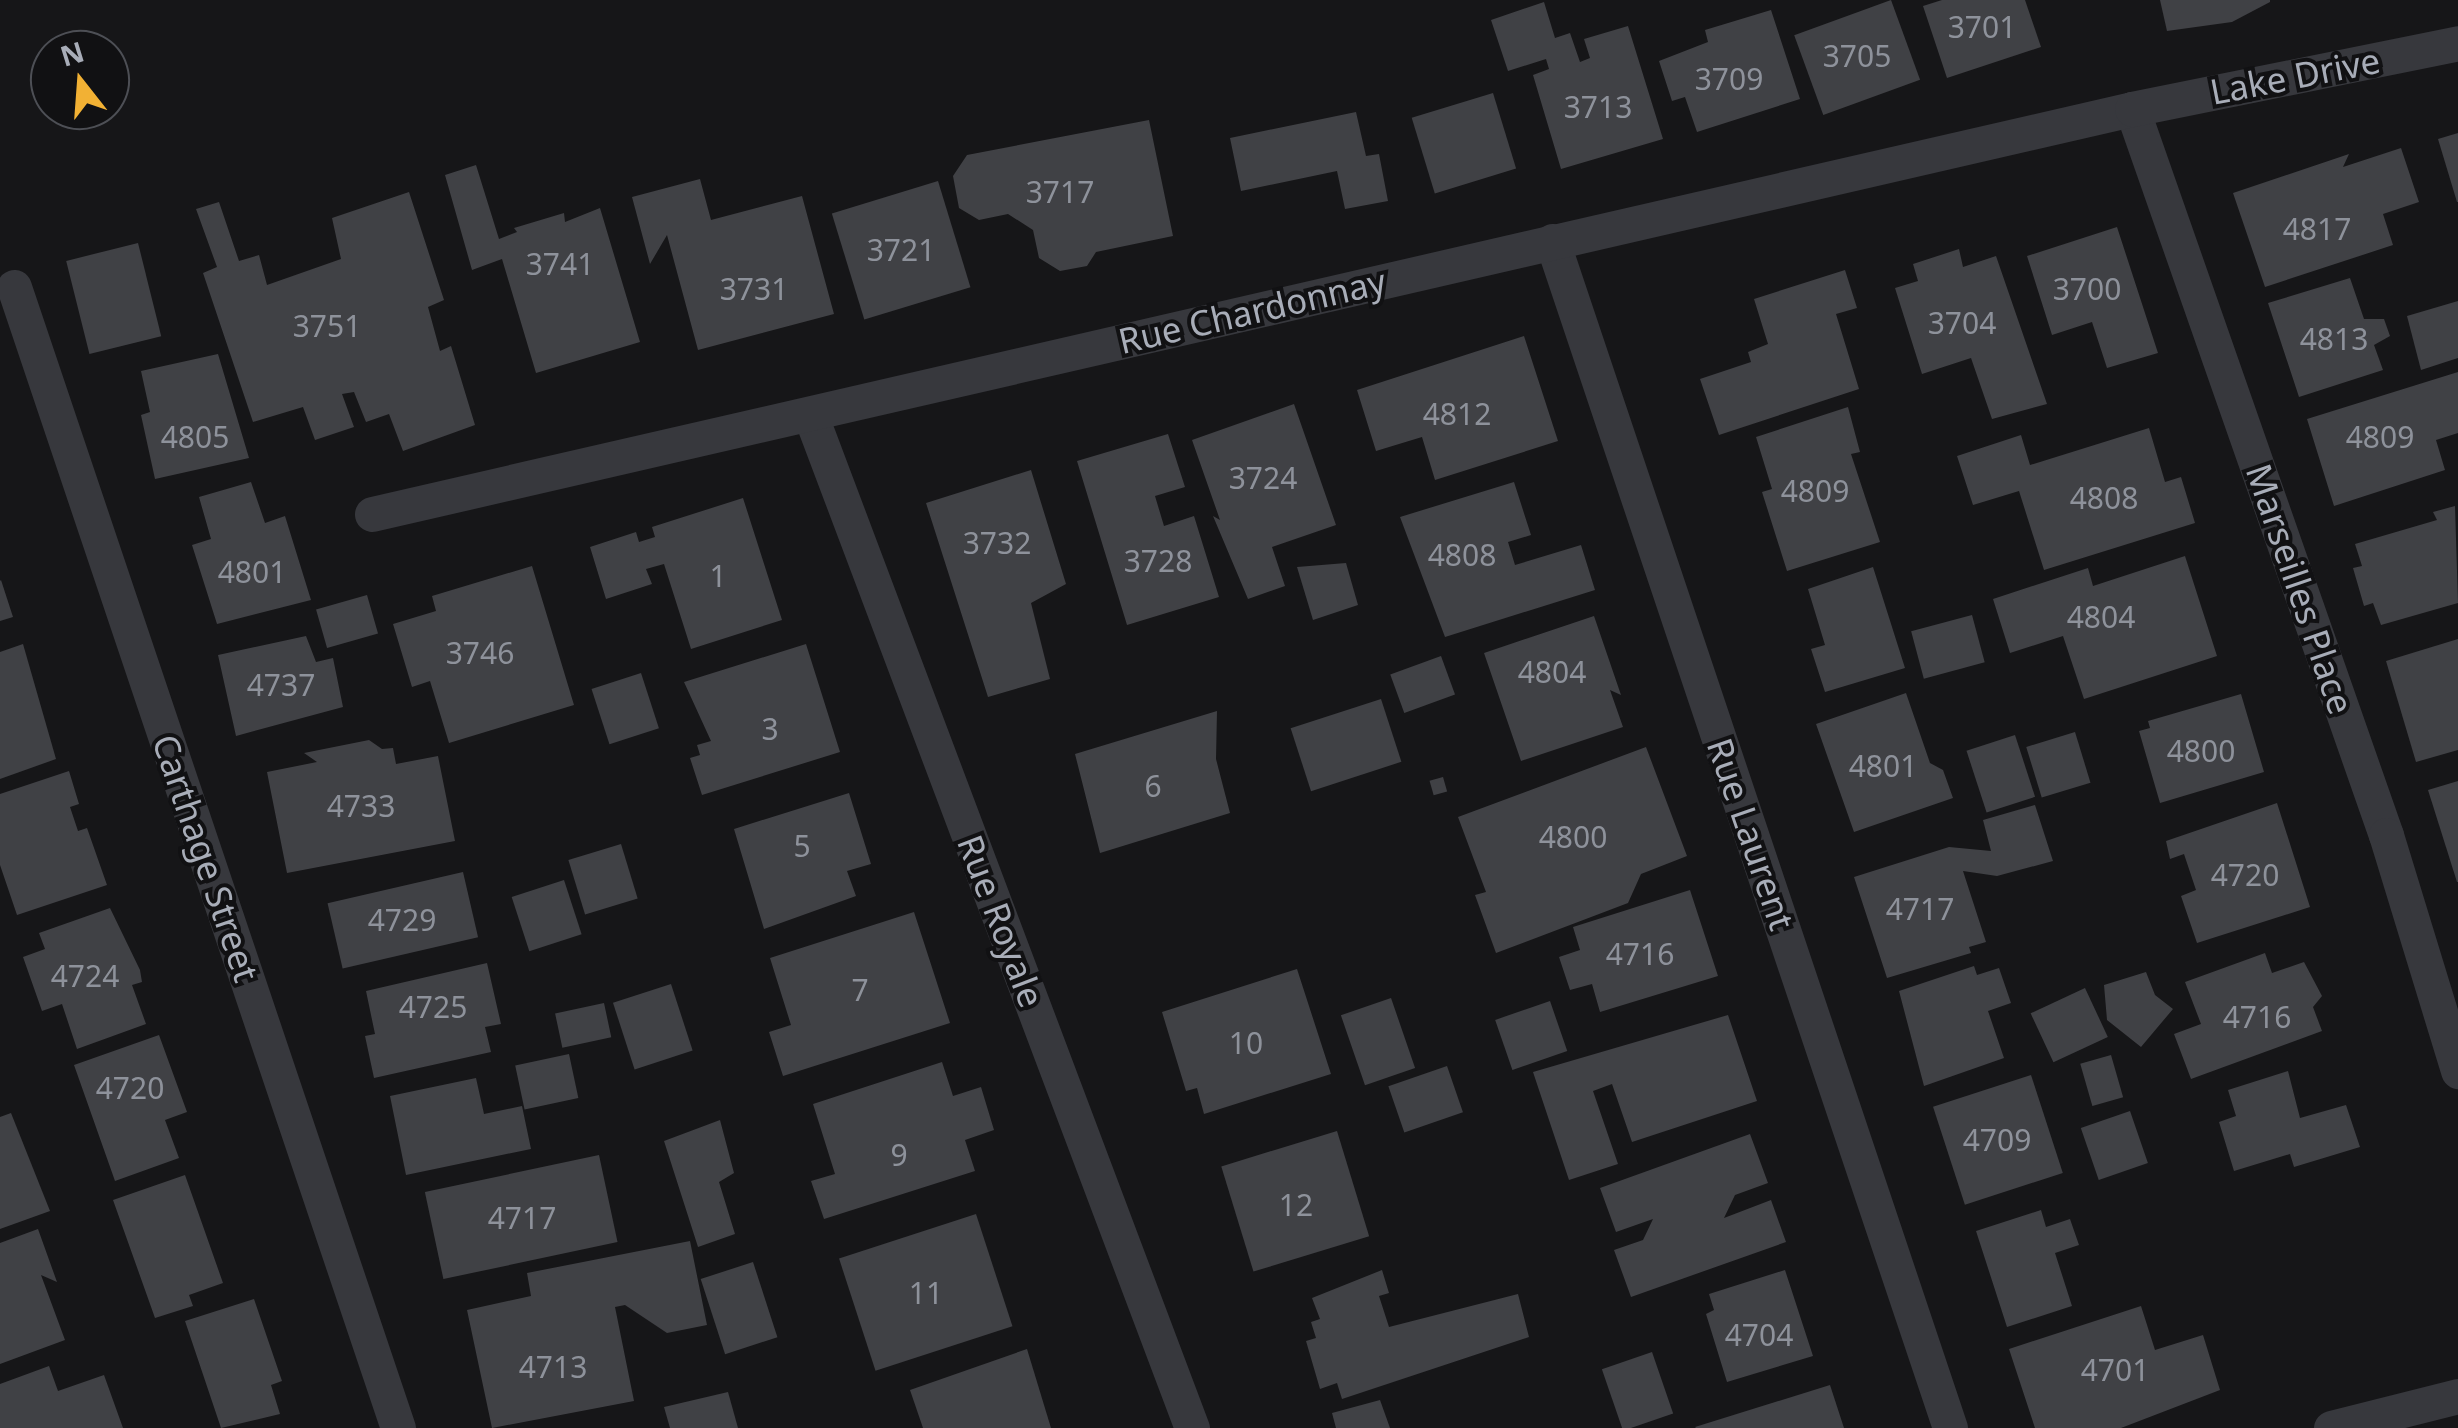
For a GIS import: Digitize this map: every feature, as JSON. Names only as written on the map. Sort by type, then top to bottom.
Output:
[{"type":"street","name":"Lake Drive","points":[[2132,109],[2458,43]]},
{"type":"street","name":"Rue Chardonnay","points":[[372,514],[2132,109]]},
{"type":"street","name":"Marseilles Place","points":[[2132,109],[2386,835],[2458,1071]]},
{"type":"street","name":"Rue Laurent","points":[[1552,241],[1950,1428]]},
{"type":"street","name":"Carthage Street","points":[[14,288],[398,1428]]},
{"type":"street","name":"Rue Royale","points":[[810,414],[1192,1428]]},
{"type":"street","points":[[2330,1428],[2458,1396]]},
{"type":"building","points":[[1891,0],[1920,80],[1823,115],[1794,35]]},
{"type":"building","points":[[1942,0],[2025,0],[2041,47],[1947,78],[1923,6]]},
{"type":"building","points":[[2160,0],[2270,2],[2232,22],[2167,31]]},
{"type":"building","points":[[1544,2],[1555,38],[1570,33],[1580,62],[1590,58],[1584,39],[1628,26],[1663,139],[1561,169],[1533,75],[1549,69],[1546,59],[1508,71],[1491,20]]},
{"type":"building","points":[[1771,10],[1800,99],[1697,132],[1685,97],[1672,101],[1659,61],[1708,42],[1705,30]]},
{"type":"building","points":[[1493,93],[1516,169],[1435,193],[1412,118]]},
{"type":"building","points":[[1356,112],[1366,156],[1379,154],[1388,201],[1345,209],[1337,171],[1241,191],[1230,138]]},
{"type":"building","points":[[1149,120],[1173,236],[1096,252],[1087,266],[1060,271],[1039,258],[1033,230],[1008,214],[979,220],[959,208],[953,176],[967,155]]},
{"type":"building","points":[[2458,133],[2458,202],[2457,202],[2438,139]]},
{"type":"building","points":[[2401,148],[2419,202],[2383,214],[2393,245],[2265,287],[2233,193],[2349,154],[2343,167]]},
{"type":"building","points":[[476,165],[499,239],[517,232],[514,228],[564,213],[565,222],[600,208],[640,342],[536,373],[502,259],[472,270],[445,175]]},
{"type":"building","points":[[700,179],[711,220],[802,196],[834,314],[698,350],[667,235],[650,264],[632,197]]},
{"type":"building","points":[[938,181],[970,287],[864,320],[832,213]]},
{"type":"building","points":[[409,192],[444,300],[428,307],[440,351],[451,346],[475,425],[403,451],[389,414],[366,422],[354,392],[342,394],[354,427],[315,440],[303,407],[253,422],[203,273],[217,267],[196,209],[219,202],[239,261],[259,255],[267,285],[341,259],[332,218]]},
{"type":"building","points":[[2117,227],[2158,353],[2107,368],[2092,322],[2052,335],[2027,256]]},
{"type":"building","points":[[138,243],[161,336],[89,354],[66,261]]},
{"type":"building","points":[[1959,249],[1963,267],[1996,256],[2047,404],[1992,419],[1971,358],[1922,374],[1895,288],[1918,281],[1913,264]]},
{"type":"building","points":[[1845,270],[1857,308],[1836,314],[1859,389],[1719,435],[1700,379],[1751,362],[1748,352],[1768,344],[1754,299]]},
{"type":"building","points":[[2350,278],[2364,319],[2384,319],[2390,336],[2374,345],[2383,370],[2299,397],[2268,303]]},
{"type":"building","points":[[2458,301],[2458,358],[2421,370],[2407,316]]},
{"type":"building","points":[[1524,336],[1558,441],[1435,480],[1422,437],[1376,451],[1357,390]]},
{"type":"building","points":[[218,354],[249,458],[155,479],[141,415],[150,412],[141,371]]},
{"type":"building","points":[[2458,372],[2458,433],[2436,440],[2445,470],[2334,506],[2307,419]]},
{"type":"building","points":[[1294,404],[1336,525],[1272,547],[1285,586],[1248,599],[1213,516],[1220,520],[1192,440]]},
{"type":"building","points":[[1848,407],[1860,452],[1851,454],[1880,542],[1787,571],[1762,492],[1772,489],[1756,437]]},
{"type":"building","points":[[2149,428],[2165,482],[2181,477],[2195,523],[2044,570],[2019,491],[1973,505],[1957,456],[2021,435],[2030,465]]},
{"type":"building","points":[[1168,434],[1185,487],[1155,496],[1164,526],[1194,516],[1219,597],[1127,625],[1077,461]]},
{"type":"building","points":[[1031,470],[1066,584],[1031,603],[1050,679],[988,697],[926,503]]},
{"type":"building","points":[[251,482],[265,523],[285,516],[311,600],[217,624],[192,545],[211,539],[199,497]]},
{"type":"building","points":[[1514,482],[1531,535],[1508,542],[1515,565],[1581,545],[1595,590],[1445,637],[1400,517]]},
{"type":"building","points":[[743,498],[782,620],[691,649],[664,564],[646,569],[652,584],[606,599],[590,547],[636,532],[639,542],[655,537],[652,527]]},
{"type":"building","points":[[2455,506],[2458,603],[2381,625],[2373,603],[2364,606],[2353,568],[2362,566],[2355,544],[2437,520],[2433,512]]},
{"type":"building","points":[[2185,556],[2217,656],[2084,699],[2063,636],[2010,653],[1993,599],[2088,568],[2093,586]]},
{"type":"building","points":[[1346,563],[1358,605],[1313,620],[1297,567]]},
{"type":"building","points":[[532,566],[574,705],[449,743],[430,681],[412,687],[393,624],[436,611],[432,596]]},
{"type":"building","points":[[1873,567],[1905,668],[1825,692],[1811,649],[1825,645],[1808,589]]},
{"type":"building","points":[[0,581],[13,617],[0,621]]},
{"type":"building","points":[[367,595],[378,633],[327,648],[316,610]]},
{"type":"building","points":[[1972,615],[1985,662],[1924,679],[1911,631]]},
{"type":"building","points":[[1594,616],[1621,695],[1610,690],[1623,727],[1521,761],[1484,653]]},
{"type":"building","points":[[306,636],[316,662],[333,658],[343,707],[236,736],[218,655]]},
{"type":"building","points":[[2458,639],[2458,750],[2416,762],[2386,661]]},
{"type":"building","points":[[23,644],[56,759],[0,779],[0,652]]},
{"type":"building","points":[[806,644],[840,752],[702,795],[690,758],[700,755],[697,745],[711,741],[684,682]]},
{"type":"building","points":[[1441,656],[1455,695],[1404,713],[1390,674]]},
{"type":"building","points":[[641,673],[659,728],[609,744],[592,689]]},
{"type":"building","points":[[1906,693],[1930,763],[1943,770],[1953,798],[1854,832],[1816,724]]},
{"type":"building","points":[[2241,694],[2264,772],[2160,803],[2139,731],[2150,728],[2148,721]]},
{"type":"building","points":[[1381,699],[1401,762],[1311,791],[1291,728]]},
{"type":"building","points":[[1217,711],[1216,759],[1230,813],[1100,853],[1075,754]]},
{"type":"building","points":[[2075,732],[2090,783],[2042,798],[2026,747]]},
{"type":"building","points":[[2015,735],[2035,797],[1987,813],[1966,751]]},
{"type":"building","points":[[369,740],[382,749],[393,748],[396,764],[438,756],[455,841],[287,873],[267,772],[317,762],[304,753]]},
{"type":"building","points":[[1646,747],[1687,856],[1641,874],[1628,903],[1496,953],[1475,895],[1486,892],[1458,817]]},
{"type":"building","points":[[69,771],[79,804],[70,807],[78,831],[87,828],[107,885],[17,915],[0,865],[0,794]]},
{"type":"building","points":[[1443,777],[1447,791],[1434,795],[1430,781]]},
{"type":"building","points":[[2458,781],[2458,882],[2457,882],[2428,790]]},
{"type":"building","points":[[849,793],[871,864],[847,871],[856,896],[764,929],[734,829]]},
{"type":"building","points":[[2277,803],[2310,907],[2197,943],[2181,896],[2196,890],[2184,854],[2170,859],[2166,841]]},
{"type":"building","points":[[2035,805],[2053,861],[1997,876],[1963,871],[1986,942],[1969,947],[1971,953],[1887,978],[1854,877],[1949,847],[1991,851],[1983,820]]},
{"type":"building","points":[[621,844],[638,899],[585,915],[568,860]]},
{"type":"building","points":[[463,872],[478,937],[343,969],[328,903]]},
{"type":"building","points":[[564,880],[582,934],[529,951],[512,897]]},
{"type":"building","points":[[1690,890],[1718,976],[1600,1012],[1592,984],[1570,990],[1559,957],[1580,950],[1573,927]]},
{"type":"building","points":[[110,908],[140,970],[142,982],[132,985],[146,1024],[77,1049],[62,1004],[42,1011],[23,957],[45,949],[39,933]]},
{"type":"building","points":[[914,912],[950,1023],[783,1076],[769,1032],[791,1025],[770,958]]},
{"type":"building","points":[[2265,953],[2272,973],[2304,962],[2322,996],[2313,1007],[2322,1031],[2191,1079],[2174,1034],[2201,1024],[2185,982]]},
{"type":"building","points":[[487,963],[501,1024],[485,1027],[491,1052],[374,1078],[365,1036],[375,1034],[366,991]]},
{"type":"building","points":[[1974,966],[1977,975],[1999,968],[2011,1003],[1988,1011],[2004,1058],[1924,1086],[1899,991]]},
{"type":"building","points":[[1297,969],[1331,1074],[1204,1114],[1197,1088],[1186,1091],[1162,1012]]},
{"type":"building","points":[[2146,972],[2155,995],[2173,1009],[2141,1047],[2107,1020],[2104,985]]},
{"type":"building","points":[[671,984],[693,1051],[635,1069],[613,1003]]},
{"type":"building","points":[[2085,988],[2108,1037],[2053,1062],[2031,1013]]},
{"type":"building","points":[[1391,998],[1415,1068],[1365,1085],[1341,1015]]},
{"type":"building","points":[[1550,1001],[1567,1051],[1512,1070],[1495,1020]]},
{"type":"building","points":[[604,1003],[611,1037],[562,1048],[555,1013]]},
{"type":"building","points":[[1728,1015],[1757,1101],[1632,1142],[1612,1084],[1593,1091],[1618,1164],[1569,1180],[1533,1072]]},
{"type":"building","points":[[159,1035],[187,1112],[165,1120],[179,1158],[115,1181],[74,1065]]},
{"type":"building","points":[[569,1054],[578,1098],[525,1109],[515,1065]]},
{"type":"building","points":[[2111,1055],[2123,1097],[2092,1106],[2080,1064]]},
{"type":"building","points":[[942,1062],[953,1096],[981,1087],[994,1130],[965,1140],[975,1171],[824,1219],[811,1181],[835,1174],[813,1104]]},
{"type":"building","points":[[1447,1066],[1463,1112],[1404,1133],[1388,1086]]},
{"type":"building","points":[[2288,1071],[2300,1118],[2346,1105],[2360,1147],[2294,1167],[2290,1154],[2234,1171],[2219,1122],[2236,1116],[2228,1090]]},
{"type":"building","points":[[2031,1075],[2063,1173],[1965,1205],[1933,1107]]},
{"type":"building","points":[[476,1078],[484,1114],[522,1106],[531,1149],[406,1175],[390,1096]]},
{"type":"building","points":[[2130,1111],[2148,1163],[2099,1180],[2081,1128]]},
{"type":"building","points":[[11,1113],[50,1211],[0,1229],[0,1117]]},
{"type":"building","points":[[720,1120],[734,1173],[719,1182],[735,1234],[698,1247],[664,1141]]},
{"type":"building","points":[[1337,1131],[1369,1236],[1253,1272],[1221,1166]]},
{"type":"building","points":[[1750,1134],[1768,1183],[1735,1195],[1724,1218],[1771,1200],[1786,1242],[1631,1297],[1614,1250],[1643,1240],[1653,1219],[1616,1232],[1600,1188]]},
{"type":"building","points":[[599,1155],[618,1242],[443,1279],[425,1192]]},
{"type":"building","points":[[185,1175],[223,1283],[189,1295],[193,1306],[155,1318],[113,1200]]},
{"type":"building","points":[[2041,1210],[2046,1227],[2070,1219],[2079,1245],[2055,1253],[2072,1306],[2007,1327],[1976,1231]]},
{"type":"building","points":[[976,1214],[1012,1326],[876,1371],[839,1258]]},
{"type":"building","points":[[38,1229],[57,1282],[41,1275],[65,1340],[0,1364],[0,1243]]},
{"type":"building","points":[[690,1241],[707,1325],[667,1333],[625,1305],[615,1307],[634,1401],[492,1428],[467,1310],[531,1296],[527,1273]]},
{"type":"building","points":[[753,1262],[777,1337],[725,1354],[701,1279]]},
{"type":"building","points":[[1382,1270],[1389,1293],[1379,1296],[1389,1327],[1518,1294],[1529,1337],[1342,1399],[1337,1383],[1320,1389],[1306,1341],[1316,1338],[1311,1322],[1320,1319],[1312,1298]]},
{"type":"building","points":[[1785,1270],[1813,1356],[1727,1382],[1706,1314],[1714,1310],[1709,1294]]},
{"type":"building","points":[[254,1299],[282,1381],[271,1385],[280,1414],[221,1428],[185,1321]]},
{"type":"building","points":[[2141,1306],[2155,1350],[2203,1335],[2220,1390],[2121,1428],[2035,1428],[2009,1349]]},
{"type":"building","points":[[1027,1349],[1051,1428],[923,1428],[910,1390]]},
{"type":"building","points":[[1652,1352],[1673,1413],[1622,1428],[1602,1369]]},
{"type":"building","points":[[49,1366],[58,1391],[104,1375],[123,1428],[0,1428],[0,1384]]},
{"type":"building","points":[[1830,1385],[1844,1428],[1695,1427]]},
{"type":"building","points":[[728,1392],[738,1428],[670,1428],[664,1407]]},
{"type":"building","points":[[1380,1400],[1390,1428],[1336,1428],[1332,1413]]}]
